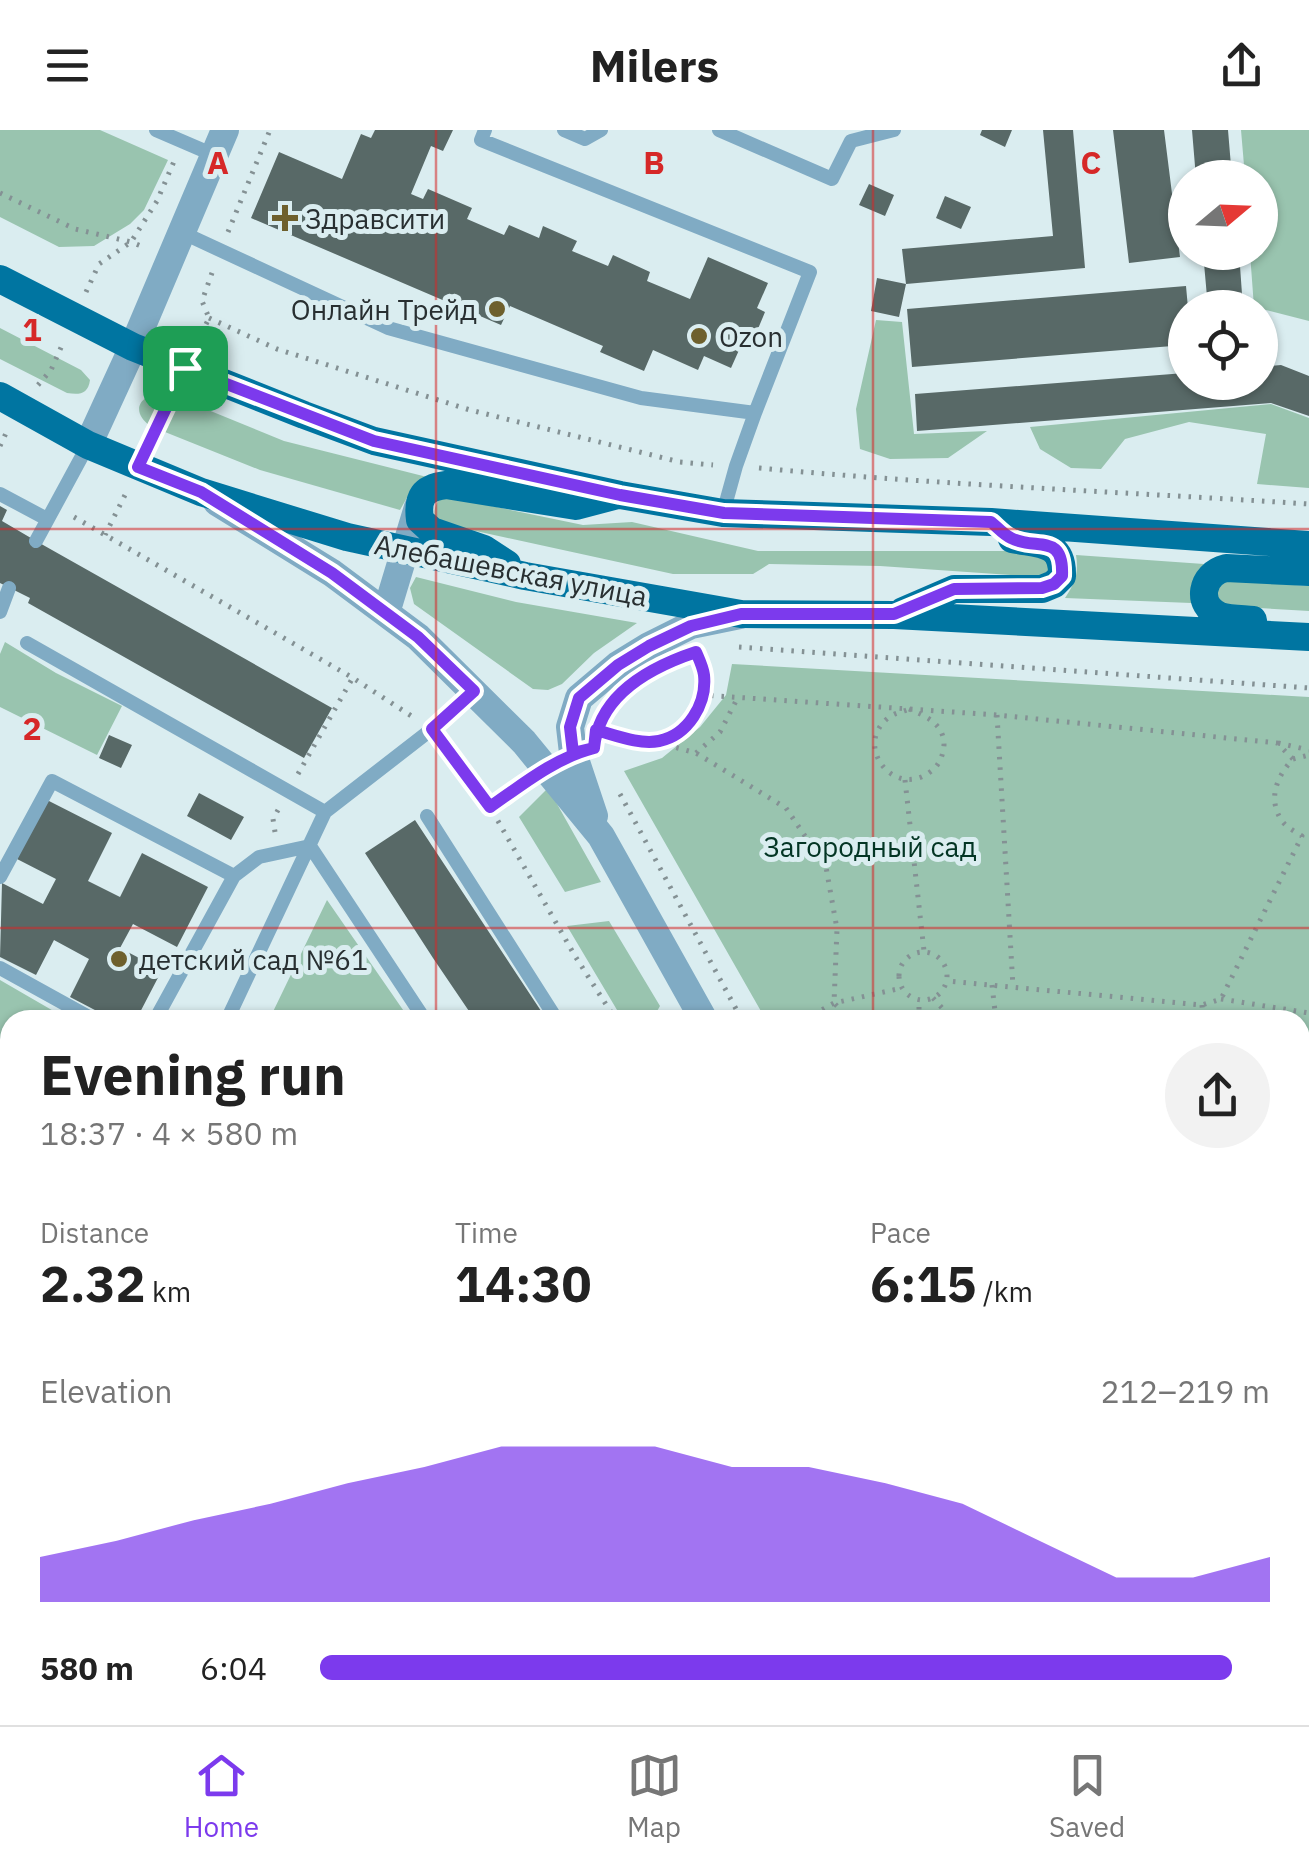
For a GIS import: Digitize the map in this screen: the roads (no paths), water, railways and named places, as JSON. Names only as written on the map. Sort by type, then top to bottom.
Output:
[{"type":"main road","points":[[0,279],[133,346],[374,441],[620,495],[724,513],[991,522],[1309,545]]},
{"type":"main road","name":"Алебашевская улица","points":[[9,401],[88,444],[201,492],[347,537],[525,576],[741,614],[894,614],[1309,636]]},
{"type":"main road","points":[[525,576],[484,548],[432,531],[420,520],[418,507],[422,496],[432,487],[446,485],[576,506],[620,495]]},
{"type":"main road","points":[[894,614],[954,589],[1042,588],[1062,576],[1063,560],[1057,551],[1012,540],[991,522]]},
{"type":"main road","points":[[1309,572],[1226,568],[1213,571],[1205,582],[1204,596],[1209,608],[1221,616],[1280,623],[1309,636]]},
{"type":"street","points":[[88,444],[219,143]]},
{"type":"street","points":[[201,492],[332,573],[418,637],[474,691],[546,768],[601,836],[698,1010]]},
{"type":"street","points":[[386,613],[418,507]]},
{"type":"street","points":[[601,836],[573,753],[570,727],[579,698],[618,665],[649,646],[691,626],[741,614]]},
{"type":"lane","points":[[156,130],[182,142],[219,143]]},
{"type":"lane","points":[[485,130],[481,140],[810,272],[736,466],[724,513]]},
{"type":"lane","points":[[564,130],[585,139],[602,130]]},
{"type":"lane","points":[[720,130],[832,179],[851,141],[894,130]]},
{"type":"lane","points":[[182,232],[388,328],[641,398],[755,413]]},
{"type":"lane","points":[[36,541],[88,444]]},
{"type":"lane","points":[[0,494],[51,513]]},
{"type":"lane","points":[[0,612],[9,588]]},
{"type":"lane","points":[[27,643],[325,812]]},
{"type":"lane","points":[[233,1010],[325,812],[432,729],[474,691]]},
{"type":"lane","points":[[0,877],[52,781],[234,876]]},
{"type":"lane","points":[[427,816],[551,1010]]},
{"type":"lane","points":[[160,1010],[234,876],[259,857],[310,846]]},
{"type":"lane","points":[[310,846],[418,1010]]},
{"type":"lane","points":[[0,968],[76,1010]]},
{"type":"place","name":"Здравсити","points":[[285,218]]},
{"type":"place","name":"Онлайн Трейд","points":[[497,309]]},
{"type":"place","name":"Ozon","points":[[699,336]]},
{"type":"place","name":"детский сад №61","points":[[119,959]]},
{"type":"park label","name":"Загородный сад","points":[[870,846]]}]
